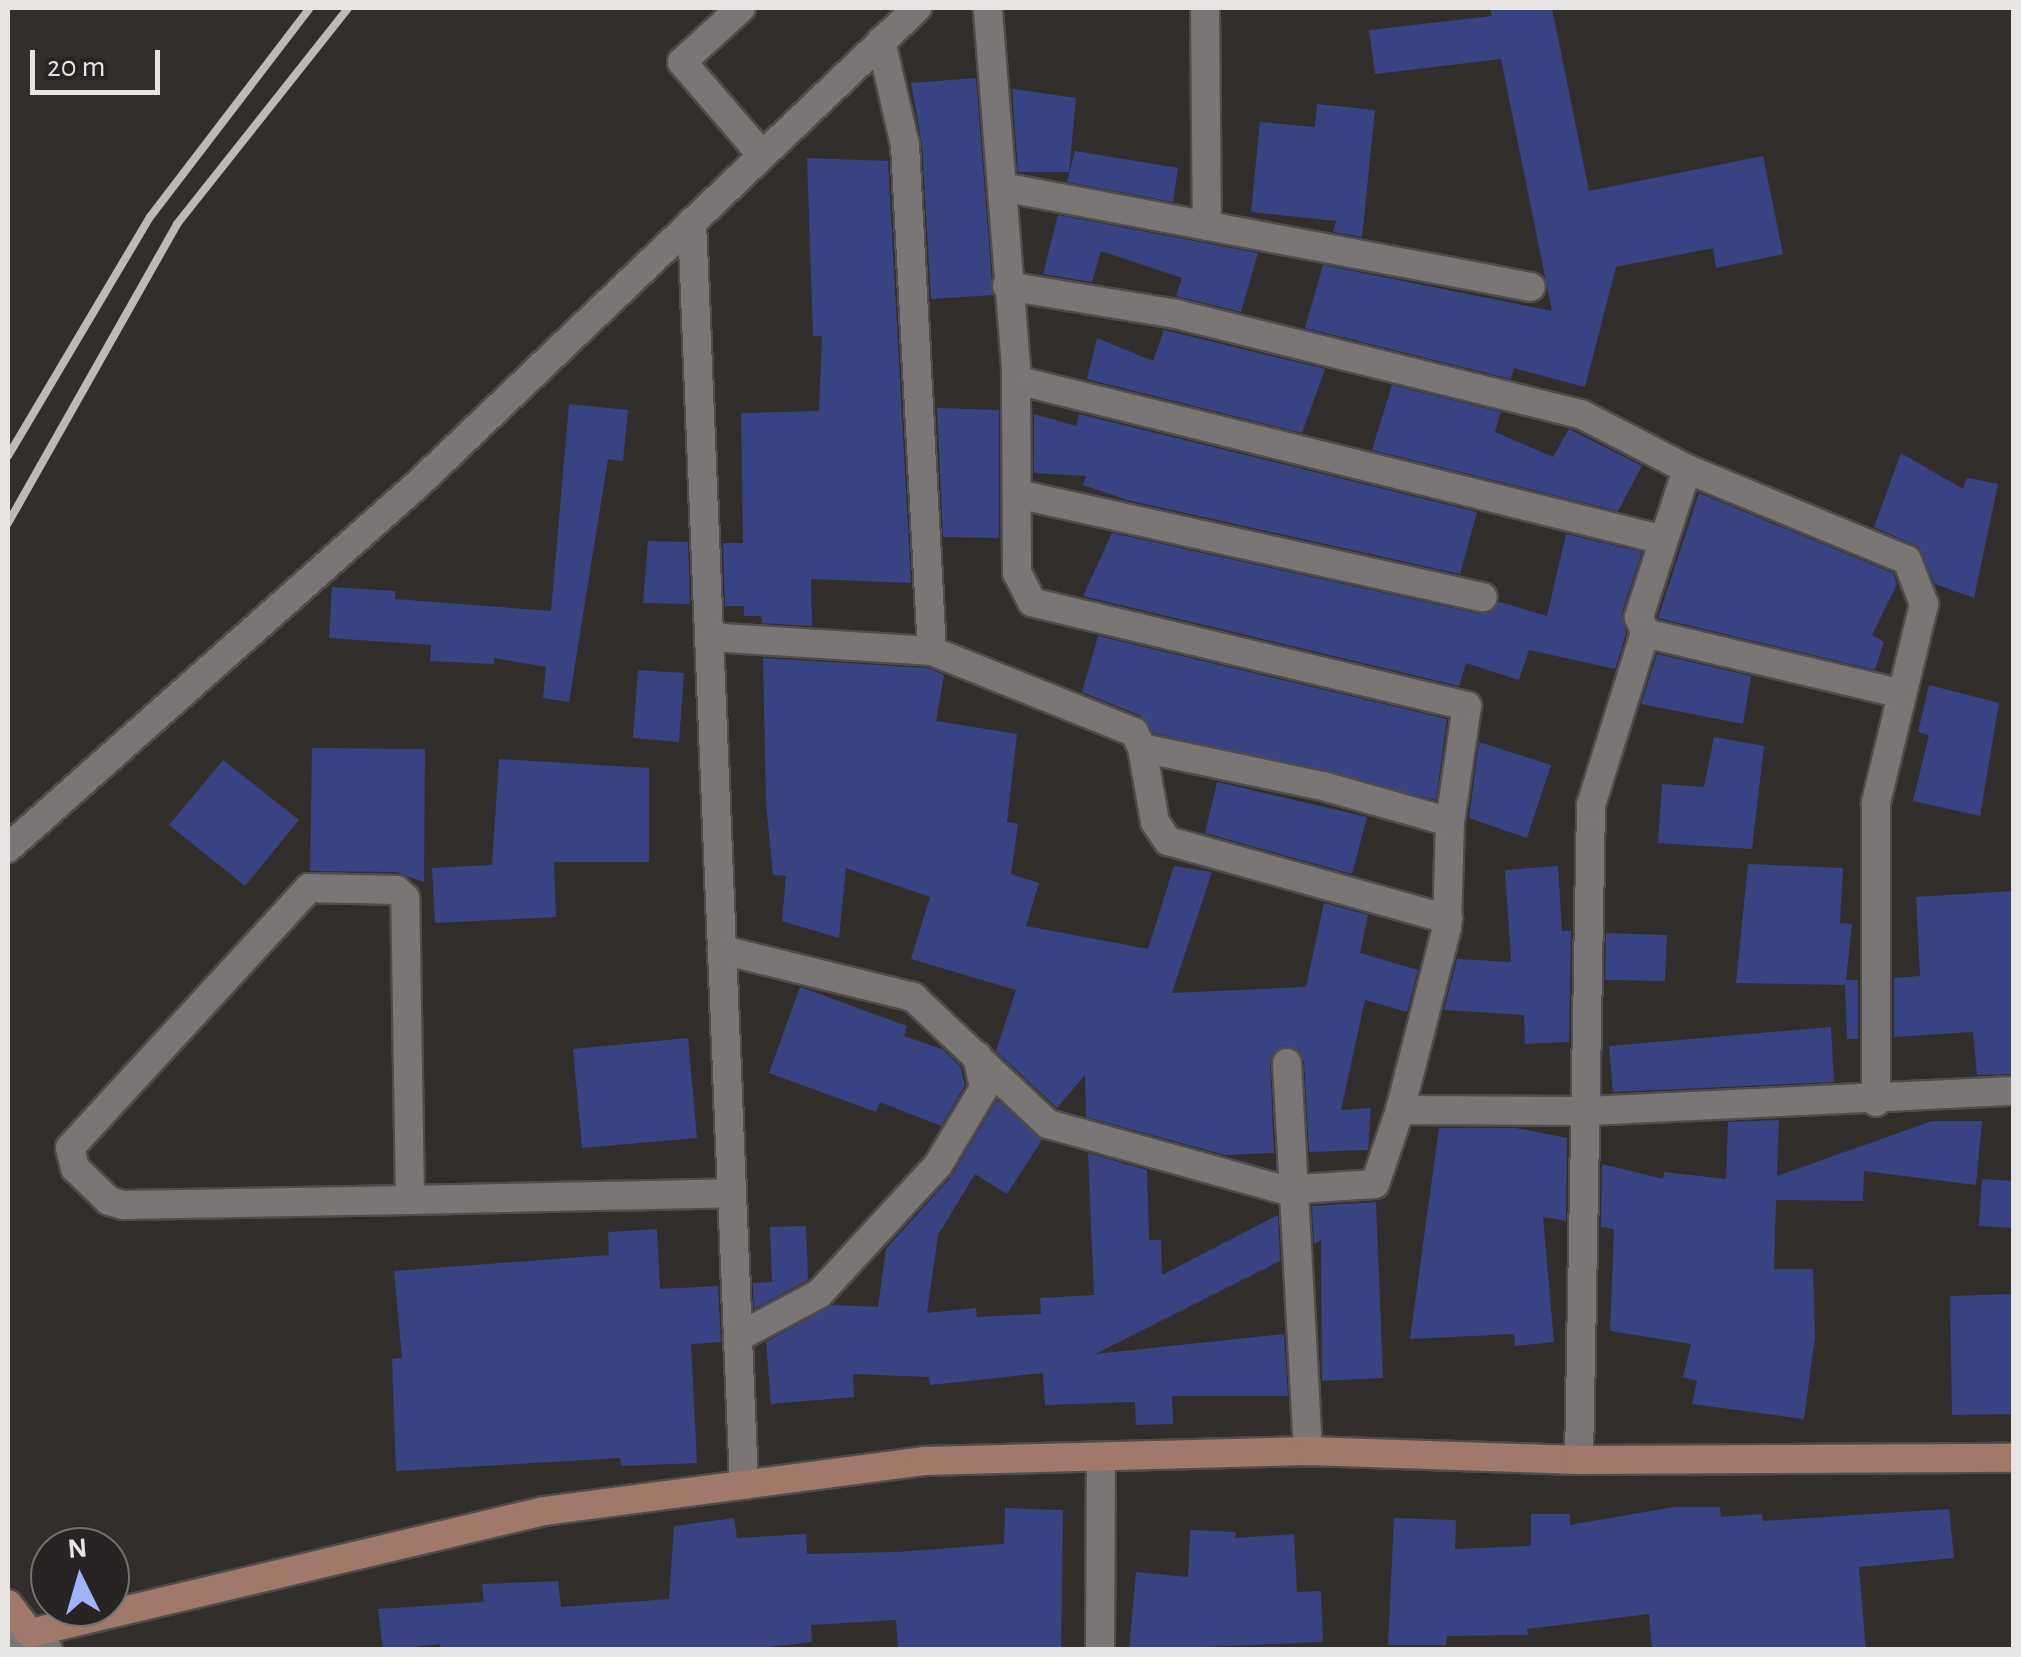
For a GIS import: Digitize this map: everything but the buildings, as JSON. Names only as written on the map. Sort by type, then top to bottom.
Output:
[{"type":"main road","points":[[8,1604],[28,1639],[544,1511],[925,1461],[1101,1460],[1308,1452],[1579,1460],[2014,1458]]},
{"type":"street","points":[[742,8],[682,62],[762,155]]},
{"type":"street","points":[[8,848],[418,484],[917,8]]},
{"type":"street","points":[[722,950],[913,996],[1048,1124],[1289,1191],[1375,1184],[1400,1110],[1448,919],[1450,822],[1469,713],[1462,701],[1032,602],[1017,573],[1016,380],[988,8]]},
{"type":"street","points":[[1204,8],[1208,226]]},
{"type":"street","points":[[882,40],[905,145],[932,651]]},
{"type":"street","points":[[1002,187],[1532,287]]},
{"type":"street","points":[[692,222],[744,1485]]},
{"type":"street","points":[[1007,286],[1176,314],[1581,414],[1687,469],[1908,560],[1924,604],[1898,693],[1876,803],[1876,1102]]},
{"type":"street","points":[[1016,380],[1664,540]]},
{"type":"street","points":[[1579,1460],[1591,805],[1645,633],[1639,617],[1687,469]]},
{"type":"street","points":[[1017,494],[1483,598]]},
{"type":"street","points":[[1645,633],[1898,693]]},
{"type":"street","points":[[709,637],[932,651],[1134,732],[1142,748],[1155,822],[1168,841],[1448,919]]},
{"type":"street","points":[[1142,748],[1324,786],[1450,822]]},
{"type":"street","points":[[410,1200],[405,898],[396,890],[318,886],[302,894],[70,1148],[75,1168],[116,1204],[410,1200],[731,1193]]},
{"type":"street","points":[[738,1337],[819,1294],[938,1165],[984,1088],[976,1054]]},
{"type":"street","points":[[1287,1063],[1289,1191],[1308,1452]]},
{"type":"street","points":[[1400,1110],[1587,1111],[1876,1102],[2014,1091]]},
{"type":"street","points":[[1100,1650],[1101,1460]]},
{"type":"railway","points":[[8,456],[150,217],[310,8]]},
{"type":"railway","points":[[8,523],[177,224],[348,8]]}]
